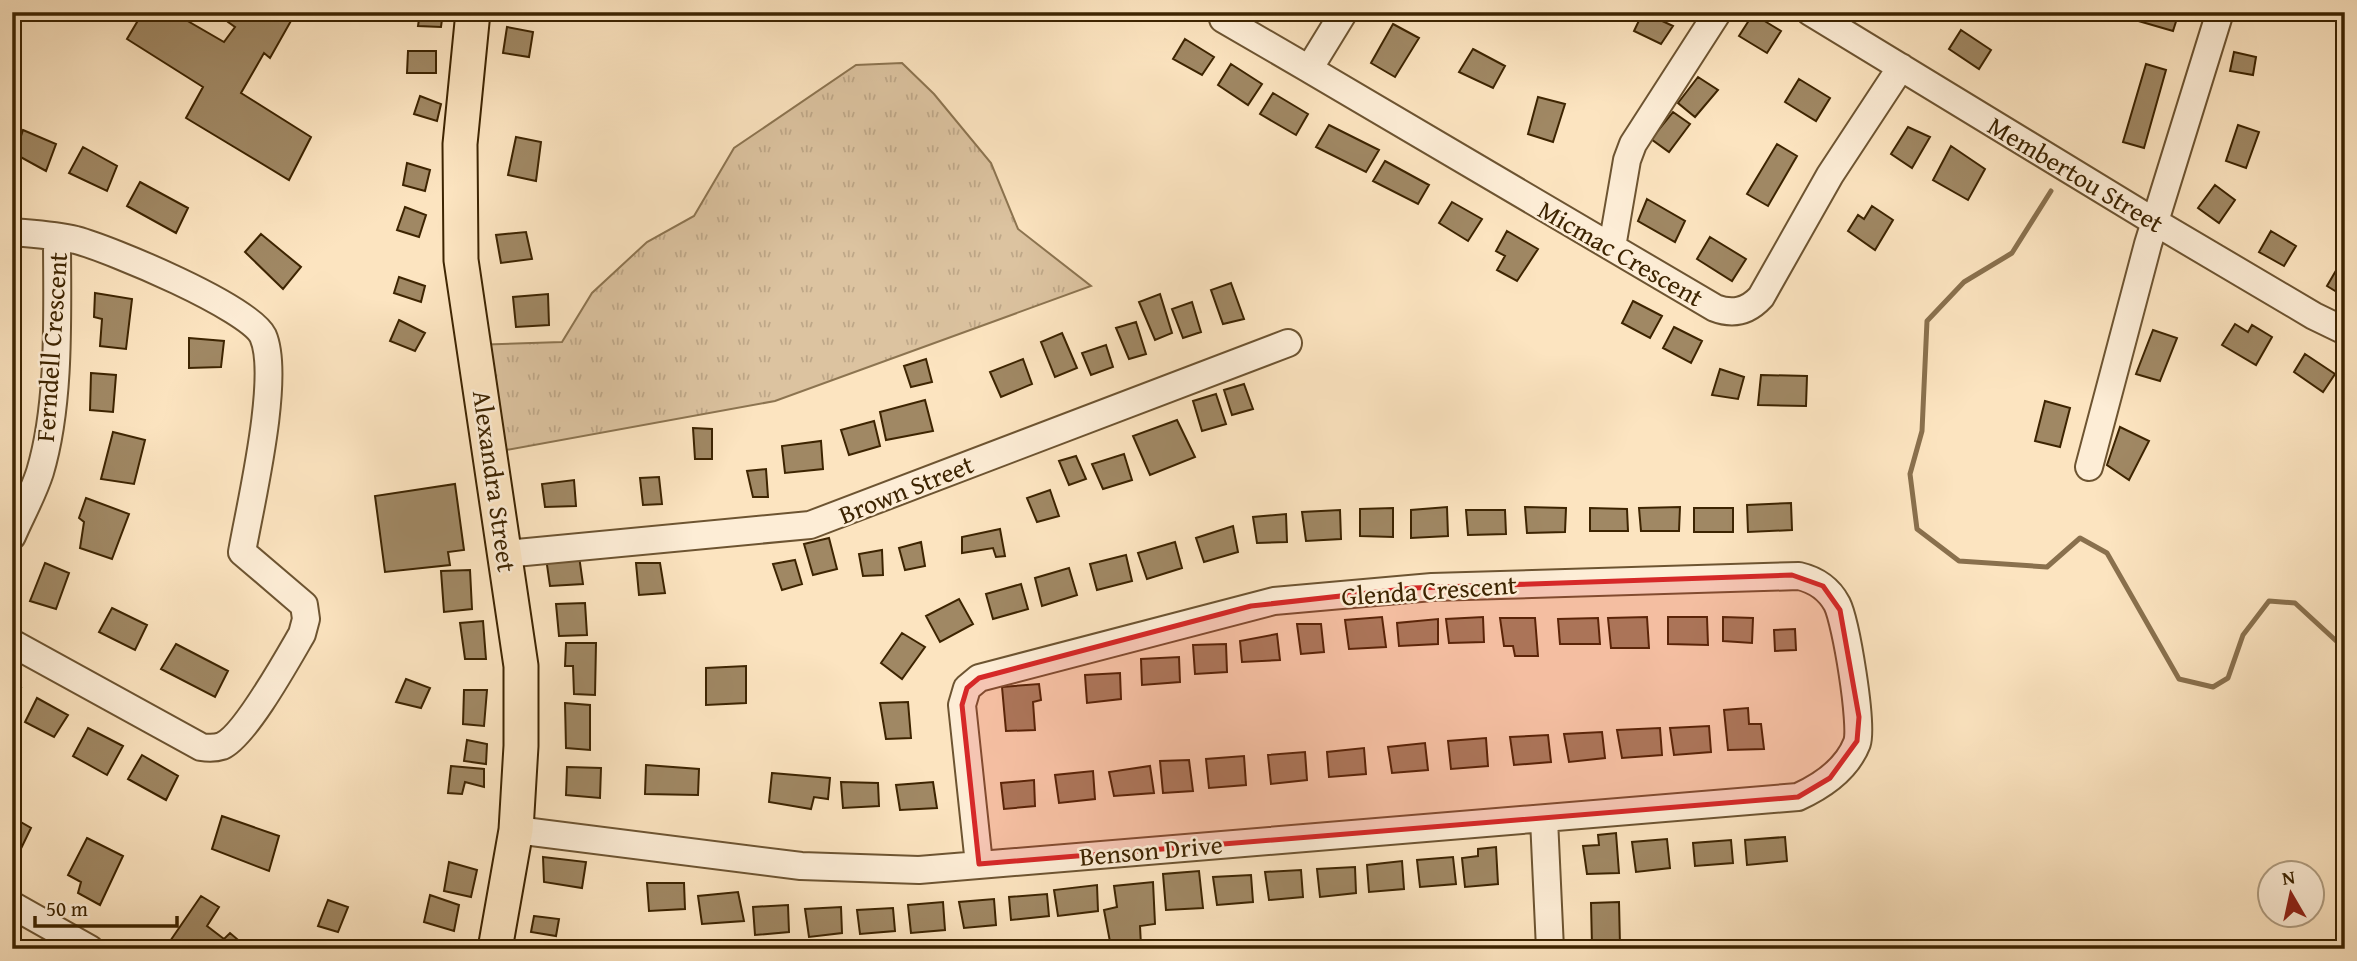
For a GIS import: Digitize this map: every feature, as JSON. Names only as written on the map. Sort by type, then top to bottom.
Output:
[{"type":"main road","name":"Alexandra Street","points":[[473,12],[460,144],[461,260],[522,666],[516,830],[495,949]]},
{"type":"street","points":[[1308,69],[1344,12]]},
{"type":"street","points":[[1612,247],[1627,160],[1633,145],[1718,12]]},
{"type":"street","name":"Membertou Street","points":[[1810,12],[2314,317],[2345,331]]},
{"type":"street","points":[[2089,467],[2155,222],[2220,12]]},
{"type":"street","name":"Micmac Crescent","points":[[1223,19],[1715,308],[1732,312],[1748,308],[1761,297],[1830,175],[1901,67]]},
{"type":"street","points":[[12,232],[57,237],[93,246],[175,280],[239,313],[256,326],[264,337],[267,387],[261,460],[242,552],[304,606],[306,619],[302,634],[244,726],[224,745],[201,747],[12,643]]},
{"type":"street","name":"Ferndell Crescent","points":[[12,536],[39,474],[50,427],[57,320],[57,237]]},
{"type":"street","name":"Brown Street","points":[[505,554],[810,525],[1288,343]]},
{"type":"street","name":"Glenda Crescent","points":[[979,864],[962,705],[967,688],[974,680],[1251,606],[1413,588],[1792,575],[1813,580],[1831,595],[1842,617],[1859,728],[1856,746],[1838,771],[1811,791],[1787,798]]},
{"type":"street","name":"Benson Drive","points":[[516,830],[802,866],[910,870],[1787,798]]},
{"type":"street","points":[[1544,819],[1550,949]]},
{"type":"street","points":[[12,905],[90,949]]},
{"type":"highlighted area","points":[[1792,575],[1823,586],[1840,610],[1859,717],[1857,741],[1830,778],[1798,797],[979,864],[962,705],[967,688],[979,678],[1251,606],[1413,588]]},
{"type":"green space","points":[[902,63],[934,94],[991,163],[1018,229],[1091,286],[775,401],[490,453],[471,345],[562,342],[592,293],[647,242],[694,216],[734,148],[856,65]]},
{"type":"building","points":[[143,12],[172,12],[224,42],[235,27],[228,22],[234,12],[296,12],[270,58],[264,53],[241,93],[311,137],[289,180],[186,118],[203,87],[127,39]]},
{"type":"building","points":[[420,12],[443,12],[441,27],[418,26]]},
{"type":"building","points":[[1643,12],[1673,26],[1661,44],[1634,31]]},
{"type":"building","points":[[2137,12],[2179,12],[2173,31],[2135,20]]},
{"type":"building","points":[[1753,14],[1781,31],[1767,53],[1739,36]]},
{"type":"building","points":[[1393,24],[1419,38],[1395,77],[1371,63]]},
{"type":"building","points":[[507,27],[533,32],[529,57],[503,53]]},
{"type":"building","points":[[1961,30],[1991,50],[1979,69],[1949,49]]},
{"type":"building","points":[[1185,39],[1214,57],[1202,75],[1173,59]]},
{"type":"building","points":[[1473,49],[1505,66],[1493,88],[1459,72]]},
{"type":"building","points":[[408,51],[436,51],[436,73],[407,73]]},
{"type":"building","points":[[2234,52],[2256,57],[2253,75],[2230,71]]},
{"type":"building","points":[[1231,64],[1262,84],[1248,105],[1218,85]]},
{"type":"building","points":[[2146,64],[2166,70],[2144,148],[2123,142]]},
{"type":"building","points":[[1698,77],[1718,90],[1695,117],[1678,103]]},
{"type":"building","points":[[1799,79],[1830,98],[1816,121],[1785,102]]},
{"type":"building","points":[[1273,93],[1308,114],[1296,135],[1260,114]]},
{"type":"building","points":[[420,96],[441,104],[437,121],[414,114]]},
{"type":"building","points":[[1538,97],[1565,104],[1553,142],[1528,134]]},
{"type":"building","points":[[1673,112],[1690,124],[1669,152],[1651,139]]},
{"type":"building","points":[[1329,125],[1379,150],[1366,172],[1316,147]]},
{"type":"building","points":[[2238,125],[2259,132],[2246,168],[2226,161]]},
{"type":"building","points":[[1908,127],[1930,137],[1912,168],[1891,154]]},
{"type":"building","points":[[23,130],[56,144],[46,171],[15,154]]},
{"type":"building","points":[[516,137],[541,142],[536,181],[508,175]]},
{"type":"building","points":[[1777,144],[1797,156],[1768,206],[1747,194]]},
{"type":"building","points":[[1951,146],[1985,169],[1968,200],[1933,180]]},
{"type":"building","points":[[83,147],[117,166],[107,191],[69,173]]},
{"type":"building","points":[[1385,161],[1429,185],[1418,204],[1373,181]]},
{"type":"building","points":[[407,163],[430,170],[425,191],[403,185]]},
{"type":"building","points":[[140,182],[188,208],[176,233],[127,206]]},
{"type":"building","points":[[2215,185],[2235,200],[2219,223],[2198,208]]},
{"type":"building","points":[[1647,199],[1685,221],[1675,242],[1638,221]]},
{"type":"building","points":[[1452,202],[1482,219],[1468,241],[1439,223]]},
{"type":"building","points":[[1872,206],[1893,220],[1875,250],[1848,231],[1858,215],[1864,219]]},
{"type":"building","points":[[405,207],[426,215],[419,237],[397,230]]},
{"type":"building","points":[[1507,231],[1538,249],[1517,281],[1497,270],[1505,256],[1496,251]]},
{"type":"building","points":[[2271,231],[2296,246],[2284,266],[2259,252]]},
{"type":"building","points":[[526,232],[532,259],[501,263],[496,235]]},
{"type":"building","points":[[261,234],[301,267],[283,289],[245,252]]},
{"type":"building","points":[[1710,237],[1746,259],[1732,281],[1697,259]]},
{"type":"building","points":[[2338,267],[2345,271],[2345,297],[2327,286]]},
{"type":"building","points":[[399,277],[425,286],[421,302],[394,293]]},
{"type":"building","points":[[1231,283],[1244,319],[1223,324],[1211,290]]},
{"type":"building","points":[[95,293],[132,299],[126,349],[100,346],[102,319],[94,317]]},
{"type":"building","points":[[548,294],[549,325],[516,327],[513,297]]},
{"type":"building","points":[[1160,294],[1172,333],[1155,340],[1139,302]]},
{"type":"building","points":[[1633,301],[1662,316],[1650,338],[1622,323]]},
{"type":"building","points":[[1192,302],[1201,332],[1183,338],[1172,309]]},
{"type":"building","points":[[399,320],[425,333],[415,351],[390,341]]},
{"type":"building","points":[[1136,322],[1146,354],[1129,359],[1116,328]]},
{"type":"building","points":[[2235,324],[2248,332],[2252,325],[2272,337],[2256,365],[2222,345]]},
{"type":"building","points":[[1674,327],[1702,341],[1691,363],[1663,348]]},
{"type":"building","points":[[2153,330],[2177,338],[2160,381],[2136,374]]},
{"type":"building","points":[[1062,333],[1077,368],[1055,377],[1041,342]]},
{"type":"building","points":[[189,338],[224,341],[221,367],[189,368]]},
{"type":"building","points":[[1106,345],[1113,367],[1091,375],[1082,353]]},
{"type":"building","points":[[2305,354],[2335,374],[2323,392],[2294,372]]},
{"type":"building","points":[[926,359],[932,382],[911,387],[904,366]]},
{"type":"building","points":[[1023,359],[1032,384],[1001,397],[990,372]]},
{"type":"building","points":[[1720,369],[1744,377],[1738,399],[1712,395]]},
{"type":"building","points":[[91,373],[116,375],[113,412],[90,410]]},
{"type":"building","points":[[1761,375],[1807,376],[1806,406],[1758,405]]},
{"type":"building","points":[[1244,384],[1253,409],[1232,415],[1224,390]]},
{"type":"building","points":[[1216,394],[1226,424],[1202,431],[1193,401]]},
{"type":"building","points":[[925,400],[933,431],[886,440],[880,412]]},
{"type":"building","points":[[2045,401],[2070,408],[2060,447],[2035,441]]},
{"type":"building","points":[[1177,420],[1195,457],[1150,475],[1133,436]]},
{"type":"building","points":[[874,421],[880,446],[849,455],[841,430]]},
{"type":"building","points":[[2120,427],[2149,441],[2129,480],[2107,465]]},
{"type":"building","points":[[693,428],[712,429],[712,459],[695,459]]},
{"type":"building","points":[[113,432],[145,440],[134,484],[101,479]]},
{"type":"building","points":[[821,441],[823,469],[785,473],[782,446]]},
{"type":"building","points":[[1124,454],[1132,480],[1103,489],[1092,464]]},
{"type":"building","points":[[1076,456],[1086,479],[1069,485],[1059,461]]},
{"type":"building","points":[[766,469],[768,497],[753,497],[747,471]]},
{"type":"building","points":[[659,477],[662,504],[643,505],[640,478]]},
{"type":"building","points":[[574,480],[576,506],[545,507],[542,484]]},
{"type":"building","points":[[455,484],[464,550],[448,552],[450,565],[385,572],[375,496]]},
{"type":"building","points":[[1050,490],[1059,516],[1037,522],[1027,498]]},
{"type":"building","points":[[86,498],[129,514],[112,559],[80,548],[84,522],[79,518]]},
{"type":"building","points":[[1791,503],[1792,530],[1748,532],[1747,505]]},
{"type":"building","points":[[1447,507],[1448,536],[1411,538],[1411,510]]},
{"type":"building","points":[[1525,507],[1566,508],[1565,532],[1527,533]]},
{"type":"building","points":[[1680,507],[1679,531],[1641,531],[1639,508]]},
{"type":"building","points":[[1393,508],[1393,537],[1360,536],[1360,509]]},
{"type":"building","points":[[1590,508],[1627,509],[1628,531],[1590,531]]},
{"type":"building","points":[[1694,508],[1733,508],[1733,532],[1694,532]]},
{"type":"building","points":[[1340,510],[1341,539],[1306,541],[1302,512]]},
{"type":"building","points":[[1466,510],[1505,510],[1506,534],[1468,535]]},
{"type":"building","points":[[1286,514],[1287,542],[1257,543],[1253,517]]},
{"type":"building","points":[[1233,526],[1238,552],[1204,562],[1196,538]]},
{"type":"building","points":[[1000,529],[1005,556],[996,557],[993,548],[962,553],[962,537]]},
{"type":"building","points":[[829,538],[837,569],[813,575],[804,544]]},
{"type":"building","points":[[921,542],[925,566],[905,570],[899,548]]},
{"type":"building","points":[[1175,542],[1182,568],[1147,579],[1138,553]]},
{"type":"building","points":[[882,550],[883,575],[863,576],[859,554]]},
{"type":"building","points":[[1126,555],[1132,581],[1097,590],[1090,564]]},
{"type":"building","points":[[579,556],[583,584],[550,586],[546,558]]},
{"type":"building","points":[[795,560],[802,584],[782,590],[773,564]]},
{"type":"building","points":[[45,563],[69,573],[56,609],[30,601]]},
{"type":"building","points":[[636,563],[660,563],[665,593],[639,595]]},
{"type":"building","points":[[1069,568],[1077,595],[1042,606],[1035,578]]},
{"type":"building","points":[[470,570],[472,609],[444,612],[441,571]]},
{"type":"building","points":[[1021,584],[1028,609],[993,619],[986,594]]},
{"type":"building","points":[[959,599],[973,624],[940,642],[926,616]]},
{"type":"building","points":[[585,603],[587,635],[559,636],[556,604]]},
{"type":"building","points":[[112,608],[147,625],[135,650],[99,632]]},
{"type":"building","points":[[1382,617],[1386,647],[1349,649],[1345,620]]},
{"type":"building","points":[[1483,617],[1484,642],[1449,643],[1446,619]]},
{"type":"building","points":[[1647,617],[1649,648],[1611,648],[1608,618]]},
{"type":"building","points":[[1668,617],[1707,617],[1708,645],[1668,644]]},
{"type":"building","points":[[1723,617],[1753,618],[1752,643],[1723,641]]},
{"type":"building","points":[[1500,618],[1535,618],[1538,656],[1515,656],[1513,646],[1504,646]]},
{"type":"building","points":[[1598,618],[1600,644],[1560,644],[1558,619]]},
{"type":"building","points":[[1438,619],[1438,644],[1399,646],[1397,623]]},
{"type":"building","points":[[483,621],[486,659],[465,659],[460,623]]},
{"type":"building","points":[[1297,624],[1321,624],[1324,652],[1301,654]]},
{"type":"building","points":[[1795,629],[1796,650],[1775,651],[1774,630]]},
{"type":"building","points":[[902,633],[925,647],[902,679],[881,663]]},
{"type":"building","points":[[1277,634],[1280,660],[1242,662],[1240,641]]},
{"type":"building","points":[[566,643],[596,643],[595,695],[574,694],[573,666],[565,666]]},
{"type":"building","points":[[176,644],[228,671],[215,697],[161,669]]},
{"type":"building","points":[[1226,644],[1227,672],[1195,674],[1193,645]]},
{"type":"building","points":[[1179,657],[1180,682],[1142,685],[1141,659]]},
{"type":"building","points":[[746,666],[746,703],[706,705],[706,668]]},
{"type":"building","points":[[1120,673],[1121,699],[1087,703],[1085,675]]},
{"type":"building","points":[[406,679],[430,688],[421,708],[396,702]]},
{"type":"building","points":[[12,683],[21,688],[12,704]]},
{"type":"building","points":[[1039,684],[1041,700],[1033,702],[1035,730],[1006,731],[1002,687]]},
{"type":"building","points":[[464,690],[487,690],[484,726],[463,724]]},
{"type":"building","points":[[37,698],[68,715],[54,737],[25,722]]},
{"type":"building","points":[[908,702],[911,738],[886,739],[880,703]]},
{"type":"building","points":[[565,703],[590,705],[590,750],[566,748]]},
{"type":"building","points":[[1748,708],[1749,724],[1761,724],[1764,749],[1728,750],[1724,710]]},
{"type":"building","points":[[1709,726],[1711,752],[1674,755],[1670,728]]},
{"type":"building","points":[[88,728],[123,746],[107,775],[73,756]]},
{"type":"building","points":[[1660,728],[1662,755],[1622,758],[1617,730]]},
{"type":"building","points":[[1602,732],[1605,758],[1569,762],[1564,734]]},
{"type":"building","points":[[1548,735],[1551,762],[1514,765],[1510,737]]},
{"type":"building","points":[[1486,738],[1488,766],[1451,769],[1448,741]]},
{"type":"building","points":[[467,740],[487,744],[486,764],[464,761]]},
{"type":"building","points":[[1425,743],[1428,770],[1392,773],[1388,747]]},
{"type":"building","points":[[1364,748],[1366,774],[1329,777],[1327,752]]},
{"type":"building","points":[[1305,752],[1307,780],[1271,784],[1268,755]]},
{"type":"building","points":[[142,755],[178,776],[166,800],[128,779]]},
{"type":"building","points":[[1244,756],[1246,785],[1209,788],[1206,759]]},
{"type":"building","points":[[1189,760],[1193,791],[1163,793],[1160,761]]},
{"type":"building","points":[[646,765],[699,769],[698,795],[645,794]]},
{"type":"building","points":[[451,766],[484,769],[484,787],[465,782],[462,794],[448,793]]},
{"type":"building","points":[[1150,766],[1154,793],[1114,796],[1109,772]]},
{"type":"building","points":[[567,767],[601,768],[600,798],[566,795]]},
{"type":"building","points":[[1093,771],[1095,799],[1059,803],[1055,775]]},
{"type":"building","points":[[772,773],[830,778],[828,799],[814,797],[811,809],[769,802]]},
{"type":"building","points":[[1034,780],[1035,806],[1004,809],[1001,783]]},
{"type":"building","points":[[841,782],[878,783],[879,806],[843,808]]},
{"type":"building","points":[[933,782],[937,808],[900,810],[896,785]]},
{"type":"building","points":[[222,816],[279,836],[269,871],[212,849]]},
{"type":"building","points":[[12,817],[31,828],[16,859],[12,857]]},
{"type":"building","points":[[1616,833],[1619,873],[1587,874],[1583,846],[1599,845],[1598,835]]},
{"type":"building","points":[[1785,837],[1787,861],[1747,865],[1745,840]]},
{"type":"building","points":[[87,838],[123,856],[100,905],[78,893],[81,882],[68,875]]},
{"type":"building","points":[[1667,839],[1670,868],[1636,872],[1632,842]]},
{"type":"building","points":[[1731,840],[1733,863],[1695,866],[1693,843]]},
{"type":"building","points":[[1496,847],[1498,884],[1465,887],[1462,858],[1478,856],[1478,849]]},
{"type":"building","points":[[543,857],[586,862],[582,888],[544,882]]},
{"type":"building","points":[[1453,857],[1456,884],[1420,887],[1417,860]]},
{"type":"building","points":[[1402,861],[1404,889],[1369,892],[1367,865]]},
{"type":"building","points":[[449,862],[477,870],[471,897],[444,891]]},
{"type":"building","points":[[1355,867],[1356,893],[1320,897],[1317,869]]},
{"type":"building","points":[[1301,870],[1303,897],[1269,900],[1265,872]]},
{"type":"building","points":[[1199,871],[1203,908],[1166,910],[1163,874]]},
{"type":"building","points":[[1251,875],[1253,902],[1217,905],[1213,877]]},
{"type":"building","points":[[1153,882],[1155,924],[1140,926],[1141,946],[1111,947],[1104,910],[1117,907],[1114,886]]},
{"type":"building","points":[[647,883],[684,883],[685,909],[649,911]]},
{"type":"building","points":[[1097,885],[1098,911],[1058,916],[1054,890]]},
{"type":"building","points":[[738,892],[744,921],[702,924],[698,896]]},
{"type":"building","points":[[1047,894],[1049,916],[1011,920],[1009,897]]},
{"type":"building","points":[[430,895],[459,905],[454,931],[424,922]]},
{"type":"building","points":[[201,896],[219,907],[207,926],[224,939],[230,933],[244,945],[242,949],[166,947]]},
{"type":"building","points":[[994,899],[996,925],[964,928],[959,902]]},
{"type":"building","points":[[328,900],[348,907],[338,932],[318,926]]},
{"type":"building","points":[[943,902],[945,930],[911,933],[908,905]]},
{"type":"building","points":[[1619,902],[1620,945],[1592,946],[1591,903]]},
{"type":"building","points":[[788,905],[789,932],[755,935],[753,907]]},
{"type":"building","points":[[841,907],[842,933],[809,937],[805,909]]},
{"type":"building","points":[[893,908],[895,931],[860,934],[857,910]]},
{"type":"building","points":[[534,916],[559,919],[556,936],[531,932]]},
{"type":"waterway","points":[[2051,191],[2012,253],[1964,282],[1927,321],[1922,431],[1910,474],[1917,529],[1959,561],[2047,567],[2080,538],[2107,553],[2179,679],[2213,687],[2228,678],[2243,635],[2269,601],[2295,603],[2345,649]]}]
